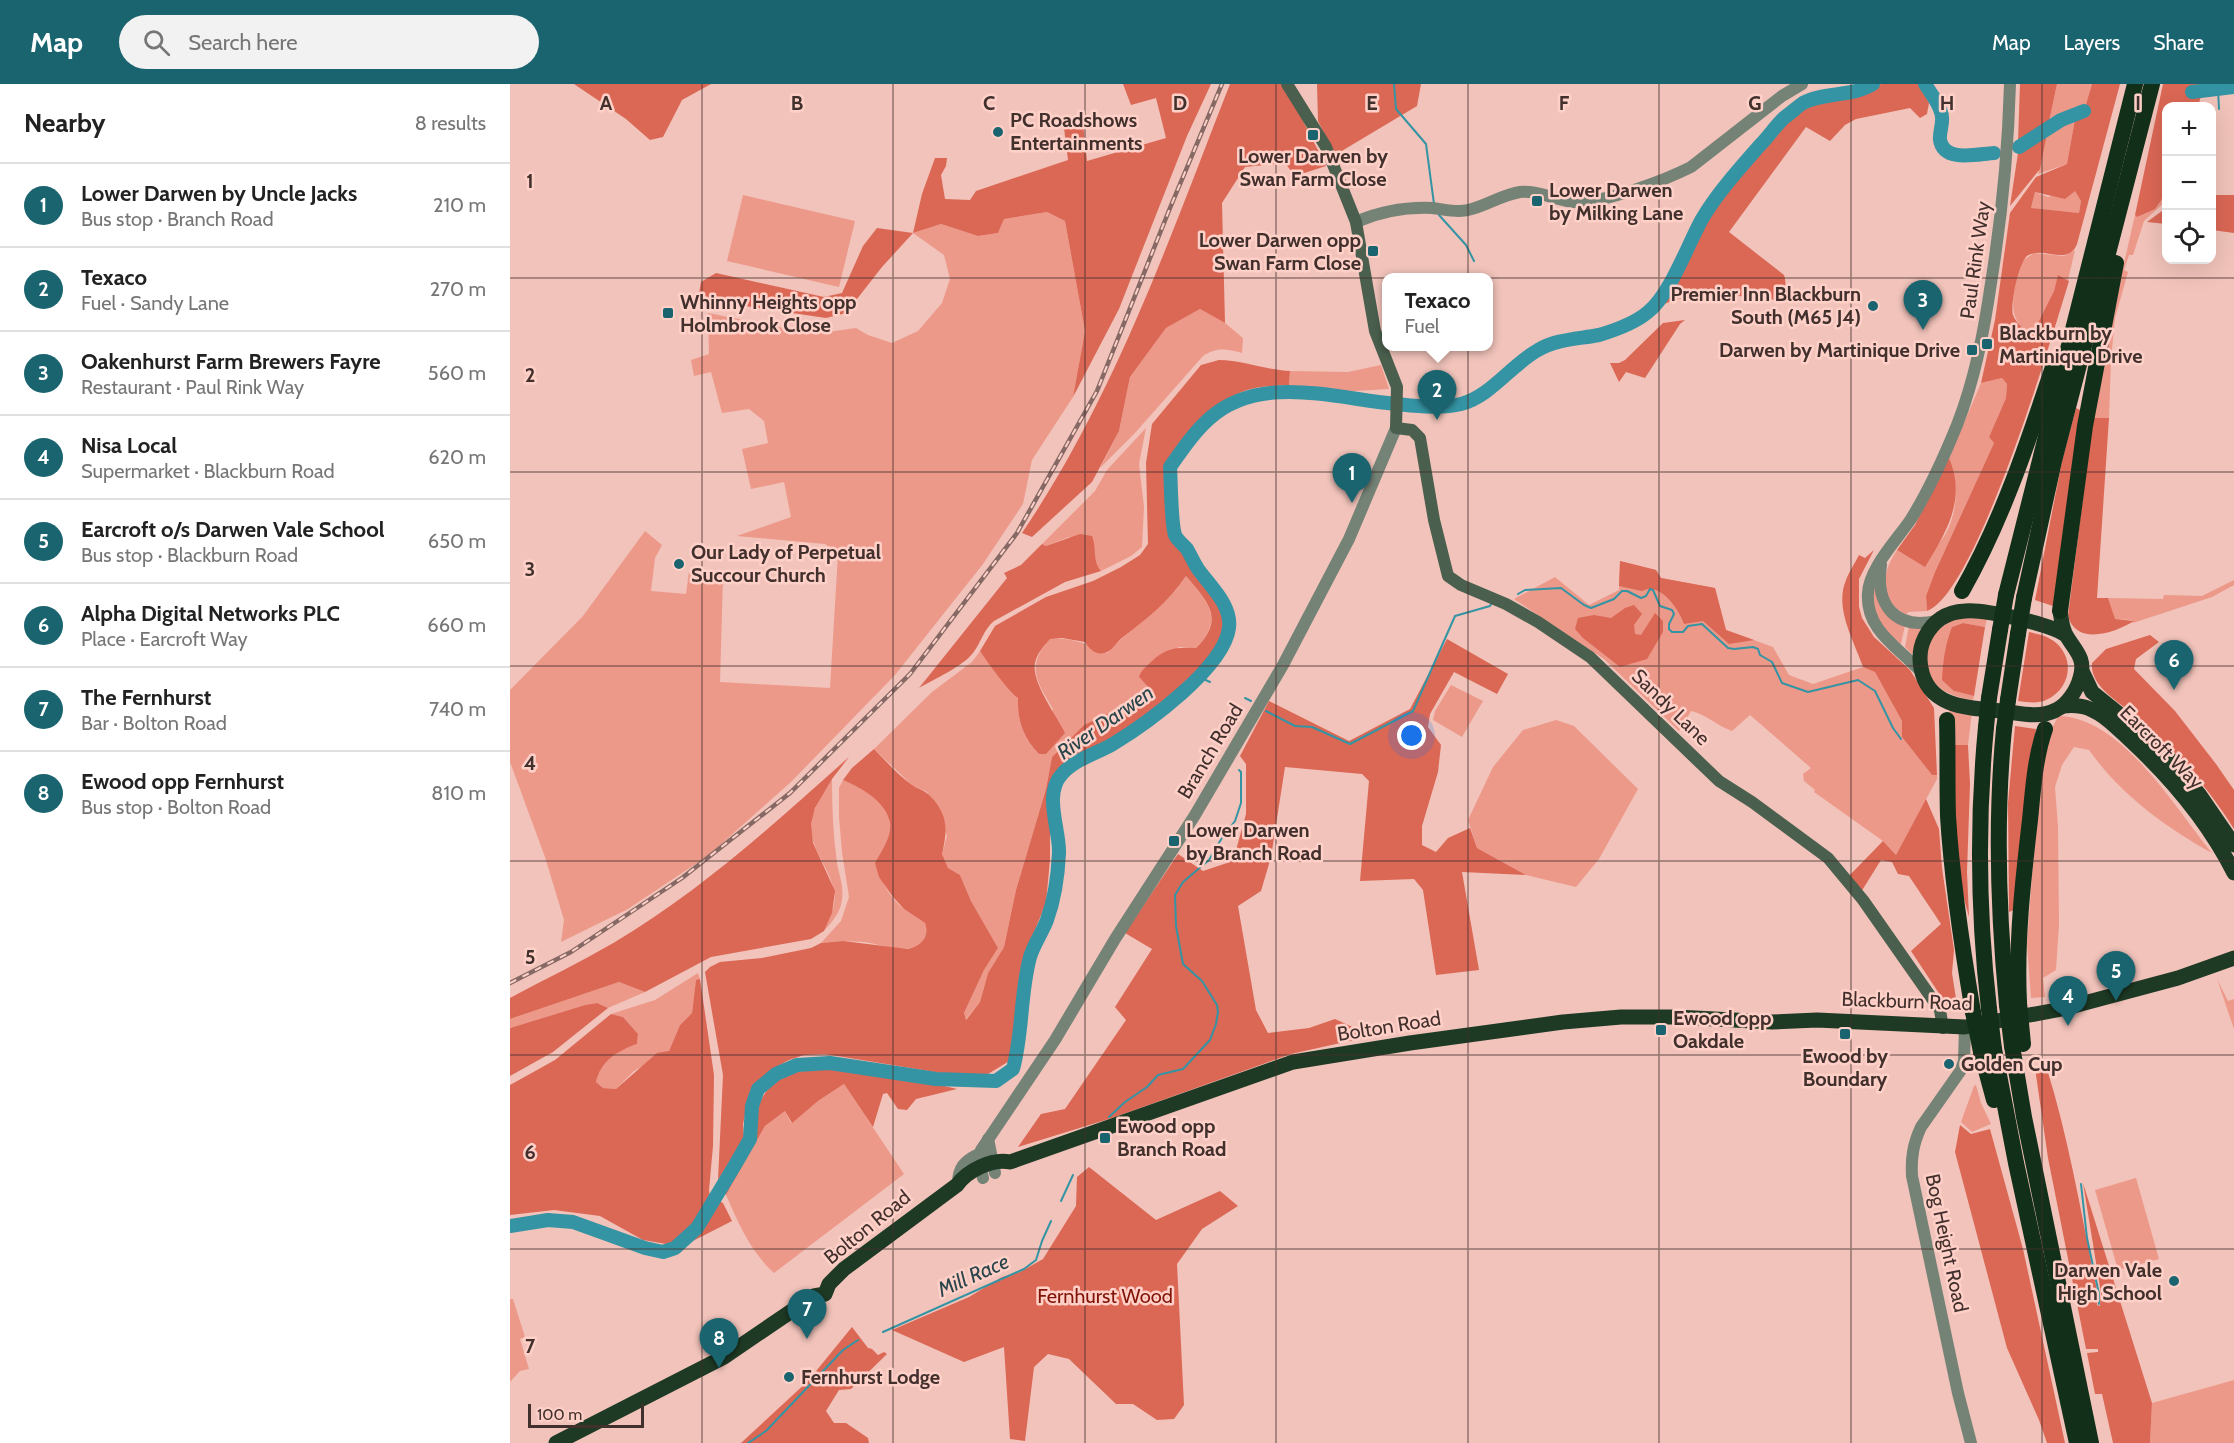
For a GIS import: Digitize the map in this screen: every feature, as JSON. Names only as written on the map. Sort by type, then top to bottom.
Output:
[{"type":"highway","points":[[1981,1010],[1979,865],[1981,793],[1989,698],[2000,630],[2006,595],[2135,84]]},
{"type":"highway","points":[[2091,1443],[2024,1117],[2013,1004],[2001,950],[1997,866],[1999,790],[2004,729],[2024,598],[2054,461],[2152,84]]},
{"type":"highway","points":[[2066,635],[2060,611],[2085,426],[2142,123]]},
{"type":"highway","points":[[2059,708],[2044,714],[2030,715],[1961,707],[1941,699],[1929,688],[1922,673],[1920,653],[1922,643],[1962,591],[1974,570],[2008,491],[2031,433],[2092,252]]},
{"type":"highway","points":[[1940,619],[1963,611],[1977,611],[2050,626],[2066,635],[2076,646],[2082,664],[2076,689],[2045,729],[2033,790],[2013,1004]]},
{"type":"highway","name":"Earcroft Way","points":[[2082,670],[2092,692],[2144,734],[2168,757],[2199,794],[2234,845]]},
{"type":"highway","points":[[1941,699],[1947,720],[1946,763],[1952,865],[1961,938],[1981,1010],[1988,1051],[2036,1254],[2077,1443]]},
{"type":"highway","name":"Earcroft Way","points":[[2059,708],[2081,706],[2094,711],[2154,763],[2177,786],[2199,815],[2234,873]]},
{"type":"highway","name":"Blackburn Road","points":[[1792,1021],[1817,1020],[1943,1028],[1965,1027],[2062,1009],[2178,978],[2232,956]]},
{"type":"highway","name":"Bolton Road","points":[[556,1443],[724,1357],[799,1305],[814,1296],[825,1294],[830,1284],[844,1269],[958,1185],[964,1186],[986,1167],[1002,1160],[1010,1162],[1293,1062],[1563,1022],[1621,1017],[1792,1021]]},
{"type":"main road","points":[[1287,84],[1326,147],[1356,222],[1375,331],[1382,348]]},
{"type":"main road","points":[[1383,351],[1395,381],[1396,428]]},
{"type":"main road","name":"Sandy Lane","points":[[1396,428],[1412,430],[1420,438],[1434,520],[1448,576],[1461,585],[1506,603],[1539,622],[1590,657],[1719,781],[1752,802],[1828,858],[1863,900],[1940,1010],[1943,1028]]},
{"type":"street","points":[[1356,222],[1383,212],[1428,208],[1467,211],[1522,192],[1582,202],[1615,195],[1676,175],[1691,167],[1782,96],[1802,84]]},
{"type":"street","name":"Paul Rink Way","points":[[1922,673],[1904,653],[1882,635],[1872,619],[1868,590],[1881,561],[1926,492],[1954,432],[1970,389],[1984,332],[2001,221],[2008,152],[2010,84]]},
{"type":"street","name":"Branch Road","points":[[986,1167],[988,1139],[1055,1040],[1115,939],[1195,815],[1284,665],[1349,539],[1396,428]]},
{"type":"street","points":[[1881,561],[1880,584],[1884,603],[1895,616],[1918,624],[1940,619]]},
{"type":"street","name":"Bog Height Road","points":[[1965,1027],[1964,1061],[1961,1070],[1921,1127],[1912,1149],[1911,1168],[1914,1194],[1971,1443]]},
{"type":"street","points":[[958,1185],[958,1172],[968,1161],[986,1167]]},
{"type":"shaded area","points":[[2057,84],[2092,84],[2085,107],[2061,115],[2049,122]]},
{"type":"shaded area","points":[[2075,119],[2067,164],[2038,174],[2047,134]]},
{"type":"shaded area","points":[[2075,190],[2081,201],[2079,213],[2031,208],[2035,192],[2048,197]]},
{"type":"shaded area","points":[[743,195],[855,221],[839,287],[727,261]]},
{"type":"shaded area","points":[[2162,196],[2162,205],[2144,221],[2133,255],[2129,255],[2124,270],[2128,272],[2115,318],[2109,418],[2093,418],[2109,329],[2135,215],[2138,217]]},
{"type":"shaded area","points":[[1047,212],[1065,221],[1085,331],[1073,397],[1032,460],[1023,504],[983,564],[895,675],[791,782],[709,855],[628,909],[561,942],[564,920],[545,857],[510,762],[510,690],[583,616],[645,531],[662,545],[655,558],[651,591],[686,594],[689,572],[723,577],[720,682],[830,688],[838,554],[825,544],[737,536],[791,517],[784,482],[751,489],[742,449],[768,443],[764,421],[749,409],[722,413],[711,372],[694,376],[691,360],[709,354],[708,313],[814,334],[856,328],[868,335],[892,343],[918,331],[942,303],[950,279],[944,255],[913,233],[941,224],[978,236],[998,233],[1004,219]]},
{"type":"shaded area","points":[[2075,250],[2068,280],[2058,276],[2054,291],[2032,336],[2017,320],[2014,311],[2014,292],[2022,261],[2034,253],[2064,256]]},
{"type":"shaded area","points":[[1200,309],[1225,323],[1243,338],[1242,353],[1222,350],[1203,356],[1135,433],[1100,468],[1119,431],[1130,377],[1166,328]]},
{"type":"shaded area","points":[[1381,365],[1389,389],[1338,392],[1289,385],[1290,371],[1348,372]]},
{"type":"shaded area","points":[[2002,378],[2007,384],[2006,398],[1989,437],[1994,443],[1935,572],[1926,596],[1927,611],[1908,612],[1906,615],[1897,609],[1887,594],[1885,577],[1888,568],[1897,550],[1921,564],[1946,533],[1953,515],[1956,496],[1956,486],[1949,458],[1981,383]]},
{"type":"shaded area","points":[[1146,428],[1139,464],[1144,507],[1142,547],[1131,556],[1101,571],[1095,565],[1095,559],[1069,537],[1046,546],[1042,544],[1095,491],[1107,470]]},
{"type":"shaded area","points":[[1620,561],[1656,570],[1661,578],[1715,588],[1726,630],[1773,647],[1789,675],[1813,684],[1863,667],[1875,671],[1902,721],[1902,737],[1932,775],[1937,775],[1937,779],[1896,855],[1883,841],[1814,792],[1815,790],[1804,781],[1803,774],[1811,768],[1750,715],[1732,731],[1691,711],[1679,731],[1604,659],[1514,599],[1555,577],[1589,605],[1619,590]]},
{"type":"shaded area","points":[[1186,576],[1201,594],[1210,611],[1210,628],[1196,648],[1179,647],[1139,677],[1152,690],[1084,725],[1052,757],[1046,789],[1016,890],[1004,947],[988,973],[980,1002],[965,1020],[964,1013],[984,970],[998,948],[971,901],[960,875],[948,868],[942,854],[947,836],[927,792],[913,786],[874,749],[932,692],[972,662],[980,651],[1004,683],[1018,697],[1022,728],[1029,742],[1039,754],[1053,709],[1038,682],[1036,666],[1042,649],[1050,639],[1079,642],[1107,653],[1169,598]]},
{"type":"shaded area","points":[[2234,580],[2234,585],[2212,597],[2133,623],[2132,620],[2114,619],[2108,598],[2163,599],[2164,595],[2202,596]]},
{"type":"shaded area","points":[[1874,586],[1878,600],[1905,625],[1901,644],[1885,632],[1872,607]]},
{"type":"shaded area","points":[[1957,617],[1987,619],[1985,627],[1963,623],[1952,627],[1954,691],[1974,696],[1973,700],[1942,690],[1931,678],[1926,661],[1933,633]]},
{"type":"shaded area","points":[[1909,626],[1921,628],[1912,654],[1905,647]]},
{"type":"shaded area","points":[[1451,685],[1483,701],[1462,737],[1433,720],[1435,711]]},
{"type":"shaded area","points":[[1949,708],[1972,712],[1968,745],[1955,745]]},
{"type":"shaded area","points":[[2058,716],[2081,720],[2104,732],[2125,748],[2164,790],[2212,853],[2177,832],[2144,808],[2115,781],[2089,750],[2074,747],[2062,765],[2055,787],[2058,827],[2059,925],[2056,970],[2043,978],[2045,997],[2031,998],[2027,944],[2043,758],[2049,735]]},
{"type":"shaded area","points":[[1556,720],[1574,726],[1638,789],[1599,859],[1576,887],[1526,875],[1477,848],[1468,820],[1493,767],[1523,730]]},
{"type":"shaded area","points":[[832,779],[835,842],[842,894],[838,912],[824,931],[835,896],[829,874],[814,843],[811,825],[816,807]]},
{"type":"shaded area","points":[[843,780],[872,796],[888,815],[889,833],[876,863],[880,876],[894,900],[925,923],[925,937],[921,944],[907,949],[864,942],[821,943],[841,921],[849,897],[839,817],[839,788]]},
{"type":"shaded area","points":[[698,973],[700,979],[696,981],[692,1013],[680,1025],[669,1051],[634,1071],[616,1089],[603,1088],[596,1082],[602,1068],[611,1057],[637,1044],[638,1034],[623,1017],[611,1014],[655,1000]]},
{"type":"shaded area","points":[[2217,979],[2228,1001],[2234,999],[2234,1029]]},
{"type":"shaded area","points":[[619,982],[645,992],[608,1008],[597,1003],[585,1005],[510,1028],[510,1019]]},
{"type":"shaded area","points":[[844,1084],[904,1174],[774,1273],[758,1256],[726,1195],[765,1126],[785,1111],[791,1123]]},
{"type":"shaded area","points":[[1976,1085],[1991,1124],[1972,1132],[1961,1122]]},
{"type":"shaded area","points":[[2136,1178],[2159,1259],[2118,1270],[2095,1190]]},
{"type":"shaded area","points":[[510,1299],[513,1299],[525,1337],[520,1339],[529,1369],[520,1371],[510,1382]]},
{"type":"shaded area","points":[[2234,1380],[2234,1443],[2150,1443],[2152,1403]]},
{"type":"green space","points":[[574,84],[711,84],[682,100],[663,137],[650,140],[626,119]]},
{"type":"green space","points":[[1123,84],[1211,84],[1187,136],[1119,309],[1073,397],[1085,331],[1065,221],[1047,212],[1004,219],[998,233],[978,236],[941,224],[913,233],[922,194],[935,158],[947,158],[941,175],[945,199],[970,200],[976,191],[1068,160],[1064,128],[1083,124],[1087,161],[1166,138],[1156,98],[1131,105]]},
{"type":"green space","points":[[1230,84],[1281,84],[1326,166],[1295,176],[1285,163],[1245,167],[1222,203],[1225,323],[1200,309],[1166,328],[1130,377],[1119,431],[1092,482],[1032,537],[1022,533],[1055,481],[1113,371],[1162,257]]},
{"type":"green space","points":[[1317,84],[1421,84],[1417,106],[1335,155],[1318,121]]},
{"type":"green space","points":[[1881,84],[1919,84],[1929,103],[1927,114],[1920,118],[1910,108],[1856,119],[1845,125],[1830,141],[1806,127],[1729,232],[1784,275],[1785,289],[1780,297],[1777,300],[1729,295],[1676,299],[1660,306],[1708,218],[1744,167],[1785,120],[1804,105],[1867,91]]},
{"type":"green space","points":[[2020,84],[2057,84],[2049,122],[2018,142]]},
{"type":"green space","points":[[2092,84],[2120,84],[2077,244],[2068,254],[2033,253],[2027,256],[2021,266],[2012,310],[2016,321],[2032,335],[2054,291],[2058,275],[2069,281],[2030,406],[1989,514],[1967,560],[1946,594],[1927,611],[1926,596],[1994,443],[1989,437],[2006,398],[2007,384],[2002,378],[1981,383],[1995,320],[2010,213],[2036,177],[2067,164],[2075,119],[2083,114]],"holes":[[[2075,191],[2081,201],[2079,213],[2031,208],[2035,192],[2065,199]]]},
{"type":"green space","points":[[2163,84],[2204,84],[2204,86],[2193,89],[2192,95],[2202,93],[2199,102],[2162,102],[2162,199],[2155,209],[2137,217],[2135,215]]},
{"type":"green space","points":[[2047,134],[2040,169],[2010,206],[2018,153]]},
{"type":"green space","points":[[2216,195],[2234,195],[2234,233],[2216,231]]},
{"type":"green space","points":[[2162,211],[2162,224],[2147,222]]},
{"type":"green space","points":[[877,228],[913,233],[882,267],[846,313],[826,318],[698,299],[701,282],[716,273],[824,297],[842,293],[863,246]]},
{"type":"green space","points":[[1685,320],[1680,324],[1645,378],[1626,372],[1619,382],[1610,363],[1625,360],[1663,323]]},
{"type":"green space","points":[[1219,360],[1290,371],[1289,385],[1247,390],[1223,403],[1202,422],[1168,466],[1173,536],[1214,593],[1225,618],[1226,629],[1222,642],[1212,656],[1143,721],[1062,769],[1054,782],[1050,797],[1050,859],[1046,903],[1023,959],[1018,984],[1011,1060],[983,1077],[947,1074],[825,1054],[804,1055],[789,1060],[774,1068],[755,1085],[743,1124],[744,1138],[718,1180],[723,1075],[705,972],[720,962],[762,958],[811,948],[821,943],[843,941],[908,949],[917,946],[925,937],[925,923],[904,909],[879,877],[875,863],[888,838],[890,823],[884,808],[872,796],[843,780],[852,768],[874,749],[907,781],[925,791],[935,801],[943,815],[945,837],[942,854],[948,868],[960,875],[971,901],[998,948],[984,970],[964,1013],[966,1020],[980,1002],[988,973],[1004,947],[1016,890],[1046,789],[1052,757],[1084,725],[1152,691],[1139,677],[1156,657],[1171,649],[1196,648],[1205,638],[1212,620],[1210,611],[1207,603],[1186,576],[1165,602],[1107,652],[1096,652],[1085,642],[1062,638],[1050,639],[1037,656],[1035,671],[1041,689],[1065,733],[1046,754],[1039,754],[1029,742],[1020,721],[1018,698],[980,651],[995,626],[1046,597],[1093,581],[1140,555],[1148,544],[1146,463],[1152,424],[1201,365]]},
{"type":"green space","points":[[2076,408],[2082,411],[2053,606],[2035,600],[2062,461]]},
{"type":"green space","points":[[2093,418],[2109,418],[2097,598],[2108,598],[2115,619],[2134,621],[2107,633],[2087,634],[2072,625],[2068,616]]},
{"type":"green space","points":[[1949,458],[1954,473],[1955,502],[1947,528],[1925,567],[1897,550],[1915,525]]},
{"type":"green space","points":[[1080,534],[1092,536],[1096,563],[1101,571],[1065,582],[994,621],[968,658],[919,688],[1007,578],[1004,573],[1021,565],[1042,544],[1046,546]]},
{"type":"green space","points":[[1874,550],[1859,579],[1859,607],[1862,618],[1874,637],[1910,670],[1934,708],[1937,775],[1932,775],[1902,737],[1902,721],[1875,672],[1863,667],[1847,624],[1842,602],[1846,580],[1859,555],[1865,558]]},
{"type":"green space","points":[[1620,561],[1656,570],[1661,578],[1715,588],[1726,630],[1754,640],[1729,644],[1703,621],[1684,624],[1678,611],[1662,593],[1649,589],[1642,591],[1619,586]]},
{"type":"green space","points":[[1634,605],[1642,614],[1634,625],[1635,634],[1641,635],[1655,613],[1663,621],[1663,632],[1647,659],[1620,667],[1575,629],[1578,618],[1594,615],[1611,618],[1625,608]]},
{"type":"green space","points":[[1963,623],[1985,627],[1974,696],[1954,691],[1942,680],[1945,653],[1952,627]]},
{"type":"green space","points":[[2029,632],[2055,642],[2062,649],[2068,665],[2065,682],[2060,689],[2046,700],[2039,702],[2018,701]]},
{"type":"green space","points":[[2150,635],[2159,642],[2136,659],[2134,669],[2175,711],[2234,790],[2234,829],[2212,796],[2187,766],[2160,738],[2105,691],[2095,678],[2092,663],[2106,649]]},
{"type":"green space","points":[[1447,639],[1508,674],[1497,694],[1454,672],[1430,714],[1428,727],[1441,745],[1438,772],[1422,826],[1422,845],[1436,852],[1448,838],[1470,828],[1477,848],[1526,875],[1462,872],[1479,970],[1436,975],[1423,890],[1414,879],[1360,881],[1369,781],[1362,774],[1285,767],[1271,857],[1261,891],[1238,906],[1256,1010],[1268,1033],[1309,1028],[1335,1019],[1372,1036],[1291,1054],[1112,1118],[1018,1147],[1041,1114],[1065,1109],[1126,1020],[1115,1007],[1152,949],[1125,933],[1178,854],[1203,871],[1233,861],[1246,814],[1246,764],[1240,756],[1269,701],[1349,741],[1410,709]]},
{"type":"green space","points":[[2015,726],[2036,729],[2014,910],[2009,912],[2008,803]]},
{"type":"green space","points":[[1955,745],[1968,745],[1969,917],[1958,877],[1954,832]]},
{"type":"green space","points":[[849,757],[832,779],[815,808],[811,824],[813,843],[835,891],[832,913],[824,931],[811,939],[711,957],[645,992],[619,982],[510,1019],[510,998],[615,942],[677,901],[736,855]]},
{"type":"green space","points":[[1926,799],[1939,829],[1942,868],[1954,950],[1952,973],[1957,1005],[1948,1007],[1911,951],[1941,924],[1909,876],[1898,874],[1892,862],[1881,860],[1861,892],[1849,876],[1883,841],[1896,855]]},
{"type":"green space","points":[[700,979],[714,1075],[713,1146],[710,1199],[693,1224],[672,1245],[643,1240],[600,1216],[554,1210],[510,1215],[510,1085],[555,1060],[611,1014],[623,1017],[638,1034],[637,1044],[611,1058],[598,1075],[596,1082],[603,1088],[616,1089],[657,1053],[669,1051],[680,1025],[692,1013],[696,980]]},
{"type":"green space","points":[[597,1003],[608,1008],[553,1052],[510,1076],[510,1028]]},
{"type":"green space","points":[[825,1067],[916,1079],[957,1089],[916,1099],[907,1110],[898,1109],[887,1093],[883,1094],[873,1127],[844,1084],[818,1101],[792,1123],[785,1111],[765,1126],[726,1195],[724,1192],[753,1139],[756,1112],[767,1090],[774,1083],[792,1074]]},
{"type":"green space","points":[[2035,1068],[2047,1069],[2055,1097],[2081,1210],[2098,1295],[2097,1305],[2100,1306],[2101,1293],[2083,1183],[2152,1403],[2150,1443],[2113,1443],[2102,1394],[2095,1394],[2087,1353],[2098,1352],[2098,1349],[2086,1349],[2048,1158]]},
{"type":"green space","points":[[1960,1125],[1971,1134],[1990,1129],[2023,1249],[2065,1443],[2047,1443],[2007,1348],[1955,1152]]},
{"type":"green space","name":"Fernhurst Wood","points":[[1089,1167],[1156,1220],[1220,1191],[1238,1206],[1202,1229],[1177,1264],[1184,1405],[1174,1419],[1157,1420],[1133,1404],[1116,1404],[1069,1359],[1048,1354],[1034,1367],[1025,1441],[1010,1439],[1004,1347],[964,1362],[892,1330],[969,1297],[1002,1277],[1020,1272],[1043,1259],[1076,1206],[1077,1177]]},
{"type":"green space","points":[[719,1201],[723,1203],[732,1221],[685,1245],[700,1230]]},
{"type":"green space","points":[[852,1327],[868,1348],[878,1355],[884,1352],[887,1354],[851,1389],[839,1390],[826,1411],[834,1423],[846,1423],[868,1438],[869,1443],[741,1443],[808,1381]]},
{"type":"waterway","points":[[1394,84],[1396,109],[1426,144],[1434,204]]},
{"type":"waterway","name":"River Darwen","points":[[510,1226],[548,1220],[573,1222],[645,1248],[663,1252],[675,1248],[697,1228],[750,1139],[752,1106],[758,1089],[776,1074],[797,1065],[830,1063],[936,1079],[996,1081],[1013,1069],[1030,957],[1047,920],[1056,887],[1059,853],[1053,802],[1056,782],[1073,764],[1113,744],[1182,694],[1213,660],[1224,644],[1229,628],[1224,604],[1198,569],[1187,549],[1176,537],[1174,529],[1170,467],[1188,441],[1210,418],[1230,404],[1252,396],[1276,392],[1325,394],[1421,406],[1461,404],[1482,394],[1528,356],[1545,346],[1560,341],[1599,335],[1631,323],[1648,312],[1664,294],[1708,209],[1782,120],[1803,103],[1820,97],[1856,91],[1873,84]]},
{"type":"waterway","name":"River Darwen","points":[[1925,84],[1941,113],[1940,140],[1943,147],[1948,152],[1962,156],[1994,153]]},
{"type":"waterway","name":"River Darwen","points":[[2192,92],[2234,87]]},
{"type":"waterway","points":[[2218,89],[2219,109]]},
{"type":"waterway","name":"River Darwen","points":[[2019,147],[2061,120],[2084,111]]},
{"type":"waterway","points":[[1439,215],[1466,245],[1474,261]]},
{"type":"waterway","points":[[1442,406],[1447,394]]},
{"type":"waterway","points":[[1518,594],[1525,590],[1561,588],[1591,608],[1614,599],[1622,591],[1641,598],[1646,596],[1650,589],[1653,590],[1660,606],[1672,610],[1674,614],[1669,624],[1672,632],[1683,632],[1688,626],[1702,624],[1728,648],[1753,647],[1758,649],[1760,655],[1772,662],[1782,683],[1808,692],[1858,680],[1875,691],[1901,739]]},
{"type":"waterway","points":[[1266,711],[1295,726],[1312,727],[1350,744],[1413,711],[1455,616],[1491,604]]},
{"type":"waterway","points":[[1199,677],[1210,682]]},
{"type":"waterway","points":[[1245,698],[1251,701]]},
{"type":"waterway","name":"Mill Race","points":[[1109,1117],[1125,1102],[1147,1087],[1158,1075],[1183,1069],[1210,1040],[1216,1024],[1217,1005],[1202,981],[1183,964],[1176,926],[1175,895],[1183,882],[1209,860],[1235,821],[1241,803],[1241,772],[1239,770]]},
{"type":"waterway","name":"Mill Race","points":[[1061,1201],[1073,1175]]},
{"type":"waterway","points":[[2081,1184],[2087,1238],[2099,1304]]},
{"type":"waterway","name":"Mill Race","points":[[883,1332],[1024,1269],[1036,1260],[1051,1221]]},
{"type":"waterway","name":"Mill Race","points":[[748,1443],[766,1431],[843,1350],[858,1340]]},
{"type":"railway","points":[[510,983],[571,952],[682,878],[790,793],[910,674],[1017,533],[1097,391],[1222,84]]},
{"type":"place","name":"PC Roadshows Entertainments","points":[[998,132]]},
{"type":"place","name":"Lower Darwen by Swan Farm Close","points":[[1313,135]]},
{"type":"place","name":"Lower Darwen by Milking Lane","points":[[1537,201]]},
{"type":"place","name":"Lower Darwen opp Swan Farm Close","points":[[1373,251]]},
{"type":"place","name":"Premier Inn Blackburn South (M65 J4)","points":[[1873,306]]},
{"type":"place","name":"Whinny Heights opp Holmbrook Close","points":[[668,313]]},
{"type":"place","name":"Oakenhurst Farm Brewers Fayre","points":[[1923,330]]},
{"type":"place","name":"Blackburn by Martinique Drive","points":[[1987,344]]},
{"type":"place","name":"Darwen by Martinique Drive","points":[[1972,350]]},
{"type":"place","name":"Texaco","points":[[1437,420]]},
{"type":"place","name":"Lower Darwen by Uncle Jacks","points":[[1352,503]]},
{"type":"place","name":"Our Lady of Perpetual Succour Church","points":[[679,564]]},
{"type":"place","name":"Alpha Digital Networks PLC","points":[[2174,690]]},
{"type":"place","name":"Lower Darwen by Branch Road","points":[[1174,841]]},
{"type":"place","name":"Earcroft o/s Darwen Vale School","points":[[2116,1001]]},
{"type":"place","name":"Nisa Local","points":[[2068,1026]]},
{"type":"place","name":"Ewood opp Oakdale","points":[[1661,1030]]},
{"type":"place","name":"Ewood by Boundary","points":[[1845,1034]]},
{"type":"place","name":"Golden Cup","points":[[1949,1064]]},
{"type":"place","name":"Ewood opp Branch Road","points":[[1105,1138]]},
{"type":"place","name":"Darwen Vale High School","points":[[2174,1281]]},
{"type":"place","name":"The Fernhurst","points":[[807,1339]]},
{"type":"place","name":"Ewood opp Fernhurst","points":[[719,1368]]},
{"type":"place","name":"Fernhurst Lodge","points":[[789,1377]]}]
